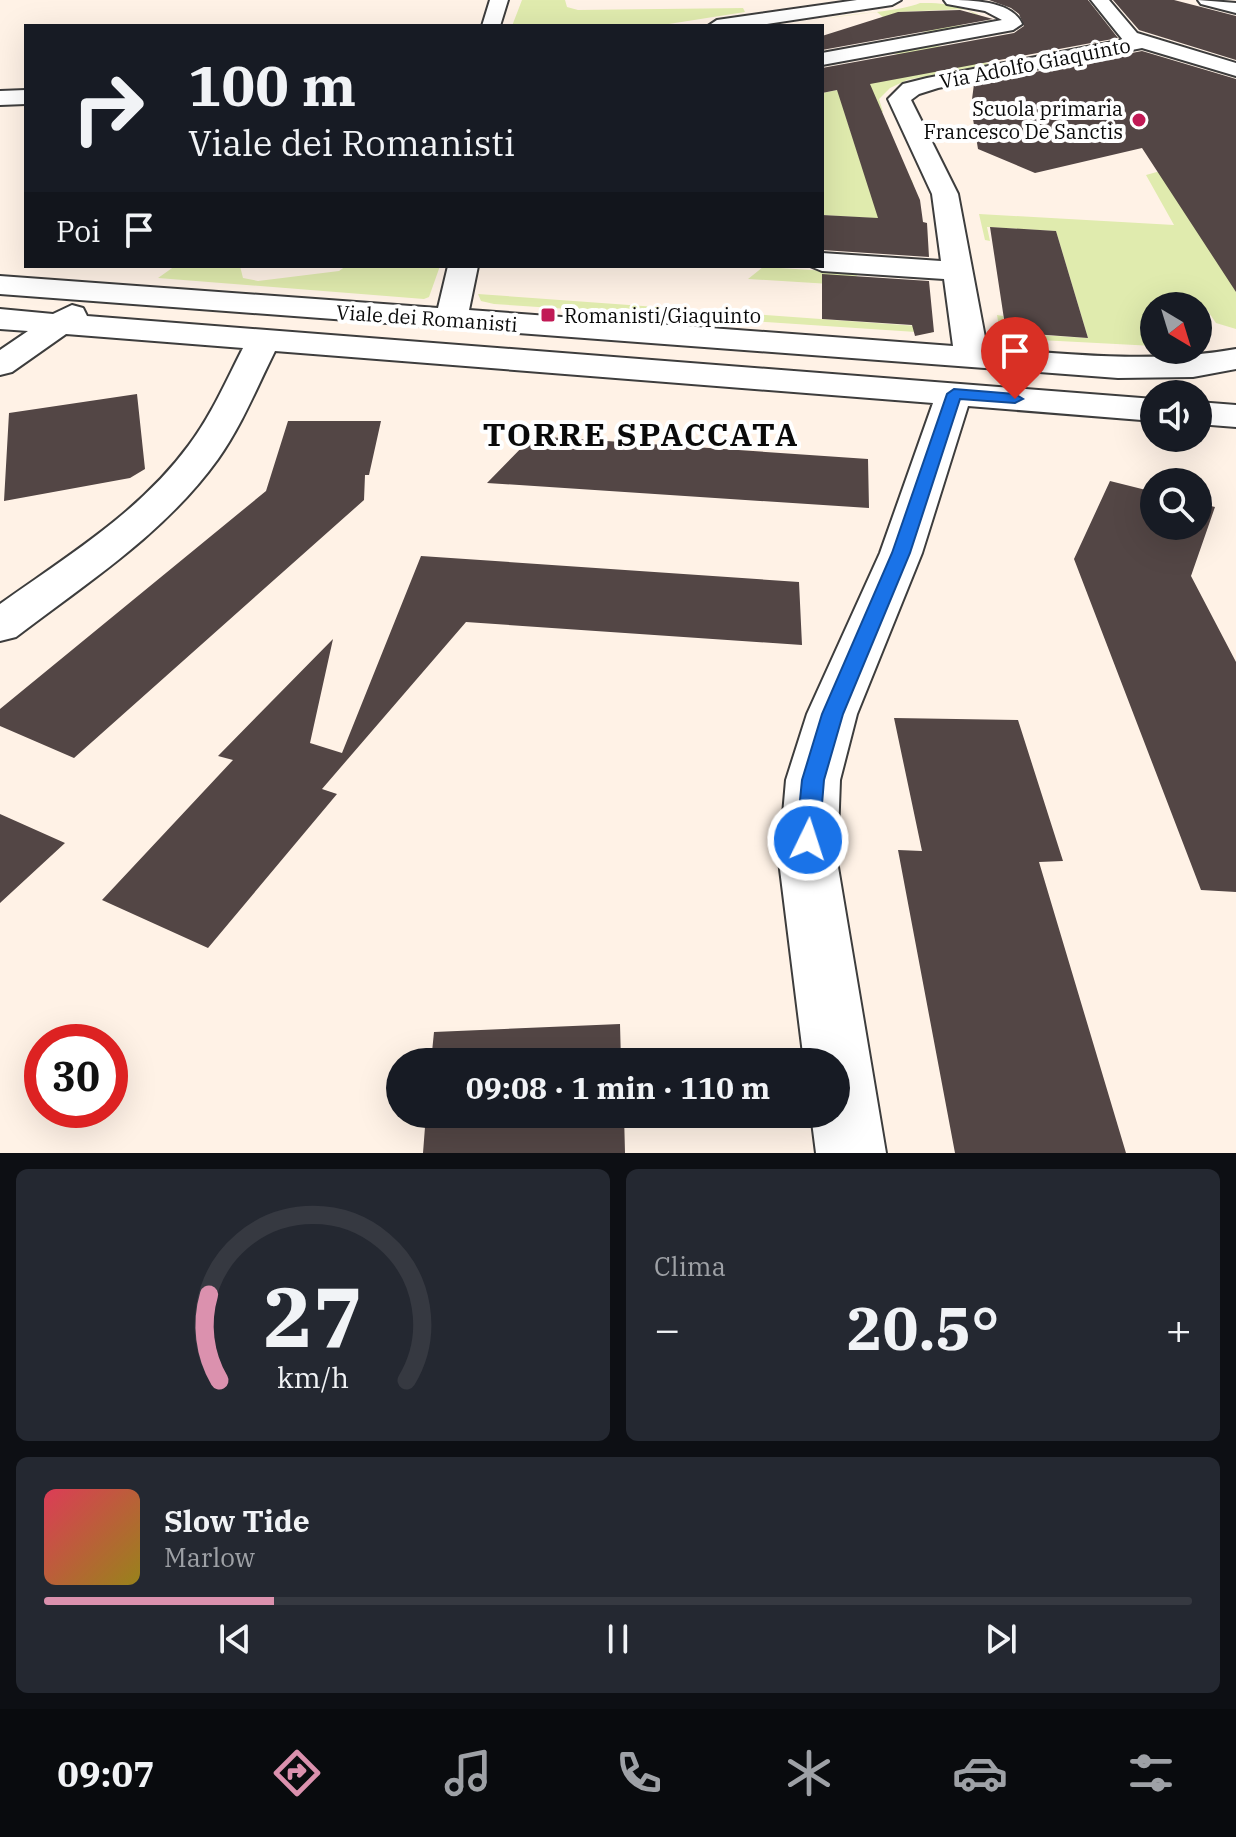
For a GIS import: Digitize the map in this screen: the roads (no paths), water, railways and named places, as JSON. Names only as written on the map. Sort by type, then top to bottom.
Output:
[{"type":"street","points":[[492,24],[499,0]]},
{"type":"street","points":[[730,24],[892,0]]},
{"type":"street","points":[[824,59],[1013,24],[1011,18],[993,8],[953,0]]},
{"type":"street","name":"Via Adolfo Giaquinto","points":[[1100,0],[1130,37],[1143,42]]},
{"type":"street","points":[[1207,0],[1236,8]]},
{"type":"street","points":[[1143,42],[1236,70]]},
{"type":"street","name":"Via Adolfo Giaquinto","points":[[963,375],[958,271],[945,194],[902,107],[901,97],[919,86],[944,80],[1143,42]]},
{"type":"street","points":[[0,98],[24,97]]},
{"type":"street","points":[[824,262],[958,271]]},
{"type":"street","points":[[0,365],[136,268]]},
{"type":"street","points":[[451,319],[463,268]]},
{"type":"street","name":"Viale dei Romanisti","points":[[0,285],[451,319],[963,375],[1140,407]]},
{"type":"street","name":"Viale dei Romanisti","points":[[0,319],[265,338],[963,375],[1193,367],[1236,359]]},
{"type":"street","points":[[0,626],[118,537],[182,480],[218,430],[265,338]]},
{"type":"street","points":[[851,1153],[808,861],[813,780],[832,714],[901,553],[963,375]]},
{"type":"street","points":[[1212,414],[1236,416]]},
{"type":"place","name":"Scuola primaria Francesco De Sanctis","points":[[1139,120]]},
{"type":"place","name":"Romanisti/Giaquinto","points":[[548,315]]},
{"type":"district","name":"TORRE SPACCATA","points":[[641,434]]}]
